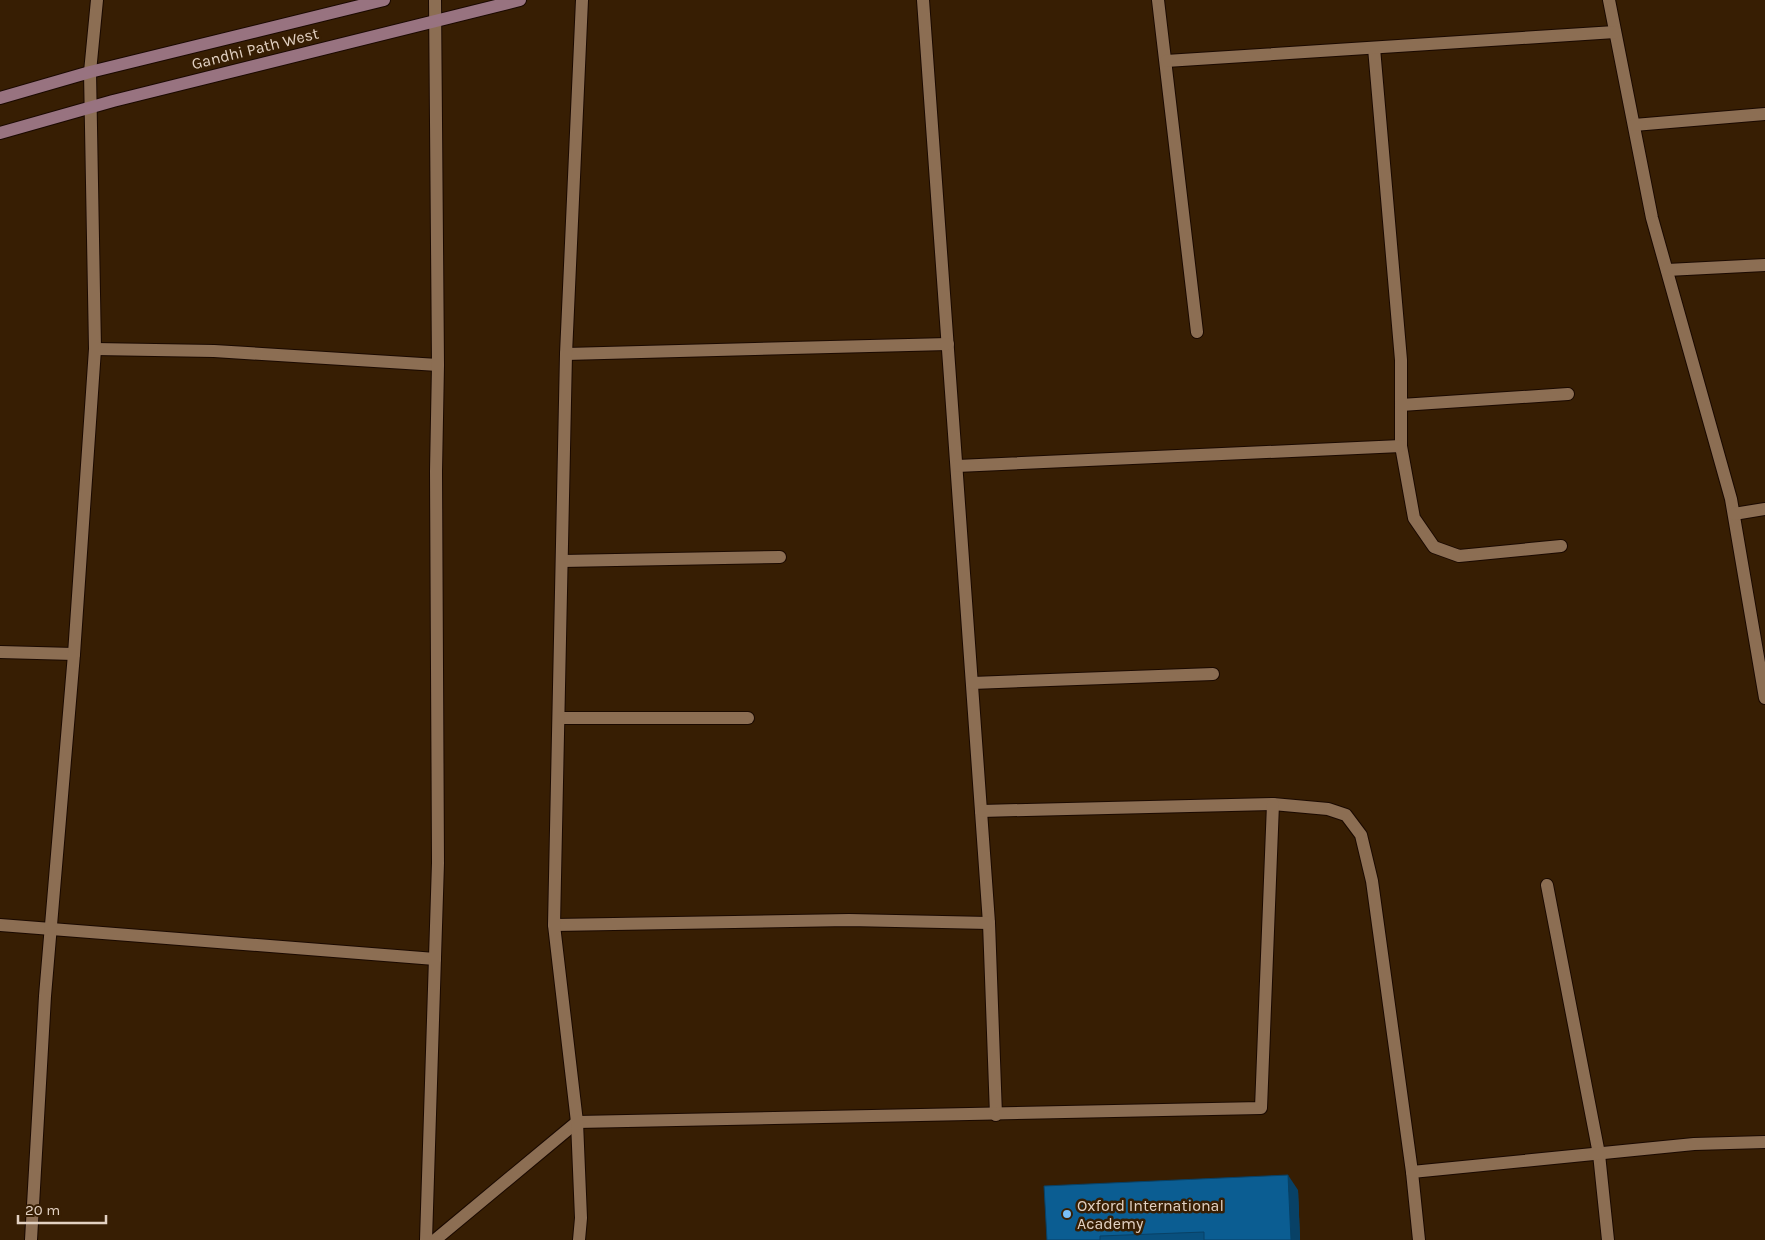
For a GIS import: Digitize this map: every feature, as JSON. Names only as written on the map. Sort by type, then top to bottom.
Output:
[{"type":"street","points":[[31,1240],[51,929],[74,654],[95,349],[90,72],[97,0]]},
{"type":"street","points":[[0,98],[90,72],[384,0]]},
{"type":"street","points":[[426,1240],[438,863],[436,471],[438,365],[434,0]]},
{"type":"street","name":"Gandhi Path West","points":[[0,133],[90,107],[520,0]]},
{"type":"street","points":[[579,1240],[581,1218],[577,1122],[554,924],[566,354],[582,0]]},
{"type":"street","points":[[923,0],[989,922],[996,1115]]},
{"type":"street","points":[[1158,0],[1197,332]]},
{"type":"street","points":[[1609,0],[1652,218],[1734,514],[1765,698]]},
{"type":"street","points":[[1166,61],[1615,32]]},
{"type":"street","points":[[1374,48],[1401,360],[1401,446],[1414,518],[1434,547],[1459,556],[1561,546]]},
{"type":"street","points":[[1634,124],[1765,114]]},
{"type":"street","points":[[1667,270],[1765,266]]},
{"type":"street","points":[[566,354],[948,344]]},
{"type":"street","points":[[95,349],[214,351],[438,365]]},
{"type":"street","points":[[1401,405],[1568,394]]},
{"type":"street","points":[[957,466],[1401,446]]},
{"type":"street","points":[[1734,514],[1765,509]]},
{"type":"street","points":[[562,561],[780,557]]},
{"type":"street","points":[[0,652],[74,654]]},
{"type":"street","points":[[972,683],[1213,674]]},
{"type":"street","points":[[559,718],[748,718]]},
{"type":"street","points":[[981,811],[1273,804],[1328,809],[1346,815],[1361,835],[1372,881],[1412,1172],[1419,1240]]},
{"type":"street","points":[[435,1240],[577,1122],[996,1115],[1261,1108],[1273,804]]},
{"type":"street","points":[[1548,885],[1599,1154],[1608,1240]]},
{"type":"street","points":[[554,924],[850,920],[989,922]]},
{"type":"street","points":[[0,925],[435,960]]},
{"type":"street","points":[[1412,1172],[1694,1144],[1765,1142]]},
{"type":"building","points":[[1288,1175],[1291,1240],[1204,1240],[1204,1232],[1100,1236],[1100,1240],[1047,1240],[1044,1186]]},
{"type":"place","name":"Oxford International Academy","points":[[1067,1214]]}]
